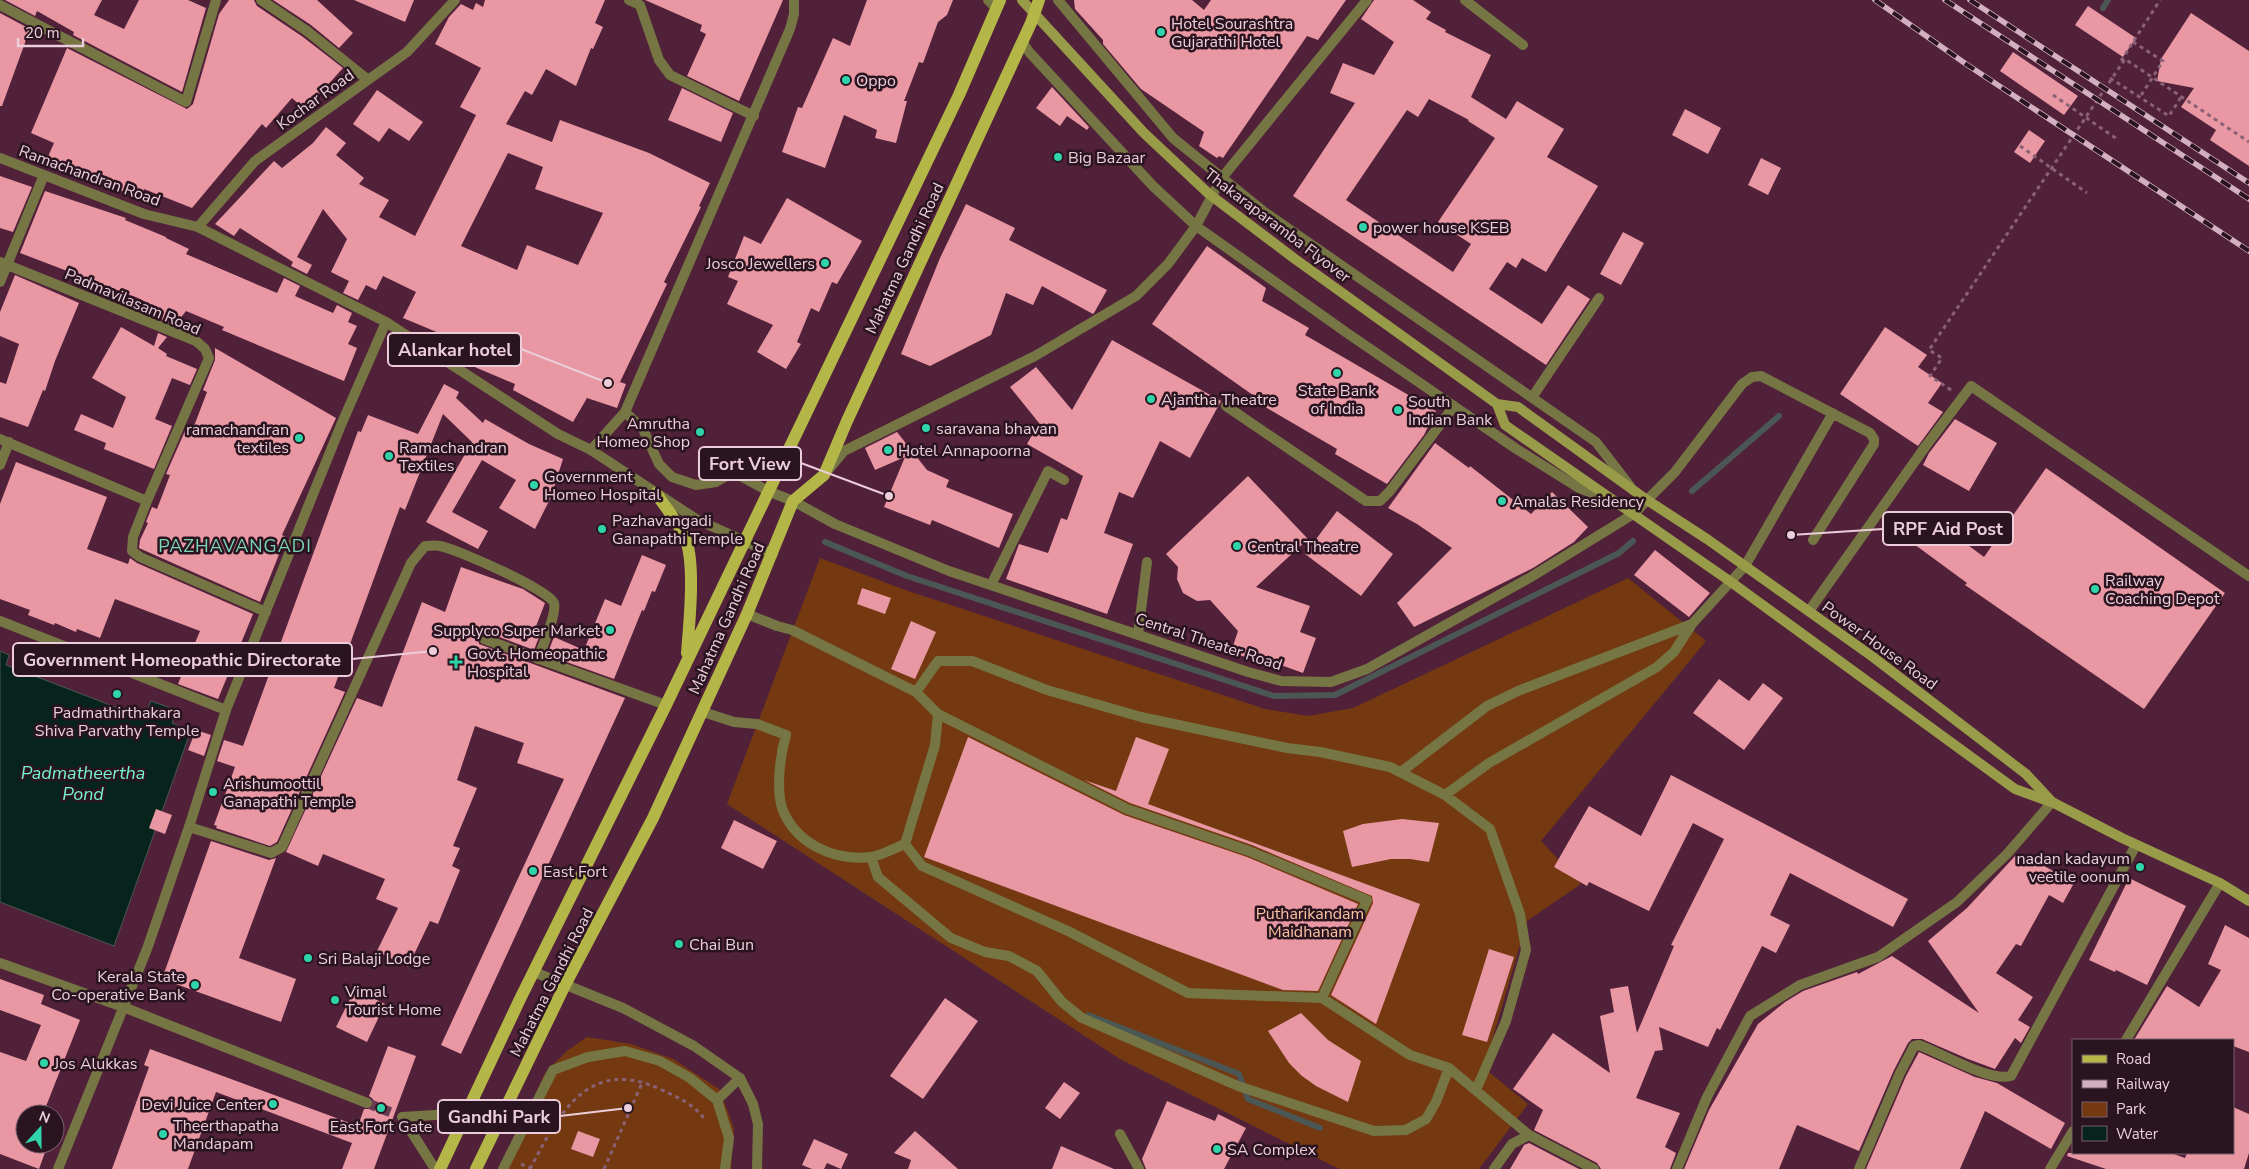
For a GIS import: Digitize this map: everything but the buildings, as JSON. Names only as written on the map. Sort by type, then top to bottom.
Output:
[{"type":"main road","name":"Thakaraparamba Flyover","points":[[1022,0],[1144,133],[1209,194],[1497,404]]},
{"type":"main road","name":"Mahatma Gandhi Road","points":[[476,1169],[565,985],[653,818],[747,614],[793,501],[824,475],[847,421],[1022,42],[1039,0]]},
{"type":"main road","name":"Mahatma Gandhi Road","points":[[440,1169],[534,972],[666,705],[959,95],[995,3]]},
{"type":"main road","name":"Power House Road","points":[[1497,404],[1518,407],[1647,500],[1745,566],[1873,657],[2026,774],[2052,802],[2136,845],[2220,883],[2249,901]]},
{"type":"main road","points":[[1497,404],[1505,425],[1635,513],[2015,789],[2052,802]]},
{"type":"main road","points":[[656,493],[686,539],[690,574],[686,660]]},
{"type":"street","points":[[0,5],[186,102],[216,0]]},
{"type":"street","points":[[261,0],[307,31],[367,79]]},
{"type":"street","name":"Kochar Road","points":[[198,228],[255,161],[407,52],[456,0]]},
{"type":"street","points":[[630,0],[640,5],[659,60],[670,75],[754,116]]},
{"type":"street","points":[[591,450],[625,412],[790,29],[794,14],[794,0]]},
{"type":"street","points":[[1058,0],[1173,138],[1221,179],[1263,211],[1533,396],[1596,442],[1632,489]]},
{"type":"street","points":[[824,475],[844,451],[1035,356],[1136,296],[1168,264],[1196,226],[1221,179],[1367,0]]},
{"type":"street","points":[[1464,0],[1523,45]]},
{"type":"street","points":[[1022,42],[1096,126],[1153,186],[1196,226],[1347,333],[1515,448],[1579,488],[1619,503]]},
{"type":"street","name":"Ramachandran Road","points":[[0,158],[144,214],[198,228],[386,322],[558,434],[591,450],[696,519],[773,554]]},
{"type":"street","points":[[0,282],[3,264],[44,175]]},
{"type":"street","name":"Padmavilasam Road","points":[[3,264],[196,341],[205,349],[208,358],[206,366],[147,501],[134,537],[132,551],[140,557],[266,612]]},
{"type":"street","points":[[1533,396],[1600,298]]},
{"type":"street","points":[[58,1169],[147,949],[189,827],[226,710],[340,425],[386,322]]},
{"type":"street","name":"Central Theater Road","points":[[625,412],[642,429],[659,464],[672,477],[696,485],[716,482],[730,474],[738,475],[768,491],[793,501],[835,524],[949,571],[1248,672],[1281,681],[1332,682],[1376,664],[1571,553],[1635,513],[1675,472],[1742,384],[1752,377],[1761,376],[1870,433],[1874,439],[1874,444],[1813,540]]},
{"type":"street","points":[[1808,611],[1971,386],[2249,576]]},
{"type":"street","points":[[1226,406],[1366,501],[1380,501],[1390,492],[1454,406]]},
{"type":"street","points":[[1445,795],[1489,763],[1657,667],[1674,652],[1692,624],[1745,566],[1833,413]]},
{"type":"street","points":[[0,465],[5,440],[147,501]]},
{"type":"street","points":[[991,585],[1048,471],[1064,480]]},
{"type":"street","points":[[189,827],[271,853],[282,847],[411,563],[425,546],[441,546],[487,565],[536,588],[552,599],[555,606],[553,615],[538,659]]},
{"type":"street","points":[[1138,634],[1147,562]]},
{"type":"street","points":[[747,614],[792,630],[916,692],[938,714],[1127,809],[1250,851],[1367,900],[1322,998]]},
{"type":"street","points":[[0,621],[226,710]]},
{"type":"street","points":[[1401,772],[1487,706],[1518,691],[1692,624]]},
{"type":"street","points":[[484,639],[666,705]]},
{"type":"street","points":[[916,692],[938,661],[972,661],[1047,690],[1141,717],[1286,748],[1328,754],[1390,767],[1445,795],[1490,829],[1520,914],[1526,950],[1506,1021],[1476,1090]]},
{"type":"street","points":[[703,712],[734,722],[757,724],[786,734],[782,748],[779,785],[783,812],[798,835],[819,850],[845,857],[871,857],[905,844]]},
{"type":"street","points":[[905,844],[935,746],[938,714]]},
{"type":"street","points":[[1677,1169],[1707,1097],[1750,1016],[1800,986],[1878,956],[1957,902],[2007,854],[2052,802]]},
{"type":"street","points":[[905,844],[922,866],[1068,931],[1188,993],[1322,998],[1410,1055],[1449,1068],[1529,1135],[1594,1169]]},
{"type":"street","points":[[1859,1169],[1900,1073],[1914,1046],[1919,1044],[1990,1074],[2003,1078],[2011,1076],[2136,845]]},
{"type":"street","points":[[871,857],[878,877],[951,938],[985,952],[1009,956],[1037,971],[1062,1002],[1082,1018],[1238,1086],[1374,1131],[1406,1130],[1426,1119],[1436,1102],[1449,1068]]},
{"type":"street","points":[[2127,1039],[2220,883]]},
{"type":"street","points":[[0,963],[123,1007],[367,1103]]},
{"type":"street","points":[[534,972],[624,1008],[694,1046],[740,1078],[753,1104],[758,1124],[757,1169]]},
{"type":"street","points":[[503,1169],[553,1070],[588,1057],[625,1051],[660,1061],[690,1078],[717,1100],[729,1138],[725,1169]]},
{"type":"street","points":[[717,1100],[740,1078]]},
{"type":"street","points":[[435,1169],[399,1115],[467,1113]]},
{"type":"street","points":[[2050,1169],[2072,1133]]},
{"type":"street","points":[[1120,1134],[1139,1169]]},
{"type":"street","points":[[1494,1169],[1512,1144],[1529,1135]]},
{"type":"path","points":[[2160,0],[2110,78],[2169,116],[2181,97]]},
{"type":"path","points":[[2133,42],[2163,61],[2140,97]]},
{"type":"path","points":[[1954,393],[1930,376],[1942,358],[1929,350],[2125,59],[2249,142]]},
{"type":"path","points":[[2053,95],[2117,139]]},
{"type":"path","points":[[2020,146],[2086,193]]},
{"type":"path","points":[[530,1169],[568,1106],[587,1088],[606,1080],[643,1081],[689,1103]]},
{"type":"path","points":[[604,1169],[643,1081]]},
{"type":"green space","name":"Putharikandam Maidhanam","points":[[820,558],[908,591],[1265,709],[1308,716],[1353,708],[1628,578],[1706,641],[1541,841],[1581,884],[1527,921],[1484,1068],[1528,1104],[1479,1169],[1339,1169],[1120,1059],[727,804]]},
{"type":"green space","points":[[587,1037],[631,1044],[673,1059],[719,1089],[734,1128],[731,1169],[502,1169],[545,1073],[567,1051]]},
{"type":"water","name":"Padmatheertha Pond","points":[[0,651],[9,655],[6,665],[144,718],[151,701],[176,710],[172,723],[191,730],[114,946],[0,902]]},
{"type":"waterway","points":[[2103,8],[2108,0]]},
{"type":"waterway","points":[[1692,491],[1779,416]]},
{"type":"waterway","points":[[825,542],[907,576],[1274,696],[1335,695],[1619,553],[1633,541]]},
{"type":"waterway","points":[[1088,1015],[1239,1074],[1248,1099],[1320,1128]]},
{"type":"tunnel","points":[[367,1103],[395,1114]]},
{"type":"railway","points":[[1875,0],[1966,64],[2249,251]]},
{"type":"railway","points":[[1945,0],[2249,199]]},
{"type":"railway","points":[[1970,0],[2249,183]]},
{"type":"place","name":"Hotel Sourashtra Gujarathi Hotel","points":[[1161,32]]},
{"type":"place","name":"Oppo","points":[[846,80]]},
{"type":"place","name":"Big Bazaar","points":[[1058,157]]},
{"type":"place","name":"power house KSEB","points":[[1363,227]]},
{"type":"place","name":"Josco Jewellers","points":[[825,263]]},
{"type":"place","name":"State Bank of India","points":[[1337,373]]},
{"type":"place","name":"Alankar hotel","points":[[608,383]]},
{"type":"place","name":"Ajantha Theatre","points":[[1151,399]]},
{"type":"place","name":"South Indian Bank","points":[[1398,410]]},
{"type":"place","name":"saravana bhavan","points":[[926,428]]},
{"type":"place","name":"Amrutha Homeo Shop","points":[[700,432]]},
{"type":"place","name":"ramachandran textiles","points":[[299,438]]},
{"type":"place","name":"Hotel Annapoorna","points":[[888,450]]},
{"type":"place","name":"Ramachandran Textiles","points":[[389,456]]},
{"type":"place","name":"Government Homeo Hospital","points":[[534,485]]},
{"type":"place","name":"Fort View","points":[[889,496]]},
{"type":"place","name":"Amalas Residency","points":[[1502,501]]},
{"type":"place","name":"Pazhavangadi Ganapathi Temple","points":[[602,529]]},
{"type":"place","name":"RPF Aid Post","points":[[1791,535]]},
{"type":"place","name":"Central Theatre","points":[[1237,546]]},
{"type":"place","name":"Railway Coaching Depot","points":[[2095,589]]},
{"type":"place","name":"Supplyco Super Market","points":[[610,630]]},
{"type":"place","name":"Government Homeopathic Directorate","points":[[433,651]]},
{"type":"place","name":"Govt. Homeopathic Hospital","points":[[456,662]]},
{"type":"place","name":"Padmathirthakara Shiva Parvathy Temple","points":[[117,694]]},
{"type":"place","name":"Arishumoottil Ganapathi Temple","points":[[213,792]]},
{"type":"place","name":"nadan kadayum veetile oonum","points":[[2140,867]]},
{"type":"place","name":"East Fort","points":[[533,871]]},
{"type":"place","name":"Chai Bun","points":[[679,944]]},
{"type":"place","name":"Sri Balaji Lodge","points":[[308,958]]},
{"type":"place","name":"Kerala State Co-operative Bank","points":[[195,985]]},
{"type":"place","name":"Vimal Tourist Home","points":[[335,1000]]},
{"type":"place","name":"Jos Alukkas","points":[[44,1063]]},
{"type":"place","name":"Devi Juice Center","points":[[273,1104]]},
{"type":"place","name":"East Fort Gate","points":[[381,1108]]},
{"type":"place","name":"Gandhi Park","points":[[628,1108]]},
{"type":"place","name":"Theerthapatha Mandapam","points":[[163,1134]]},
{"type":"place","name":"SA Complex","points":[[1217,1149]]},
{"type":"district","name":"PAZHAVANGADI","points":[[235,546]]}]
